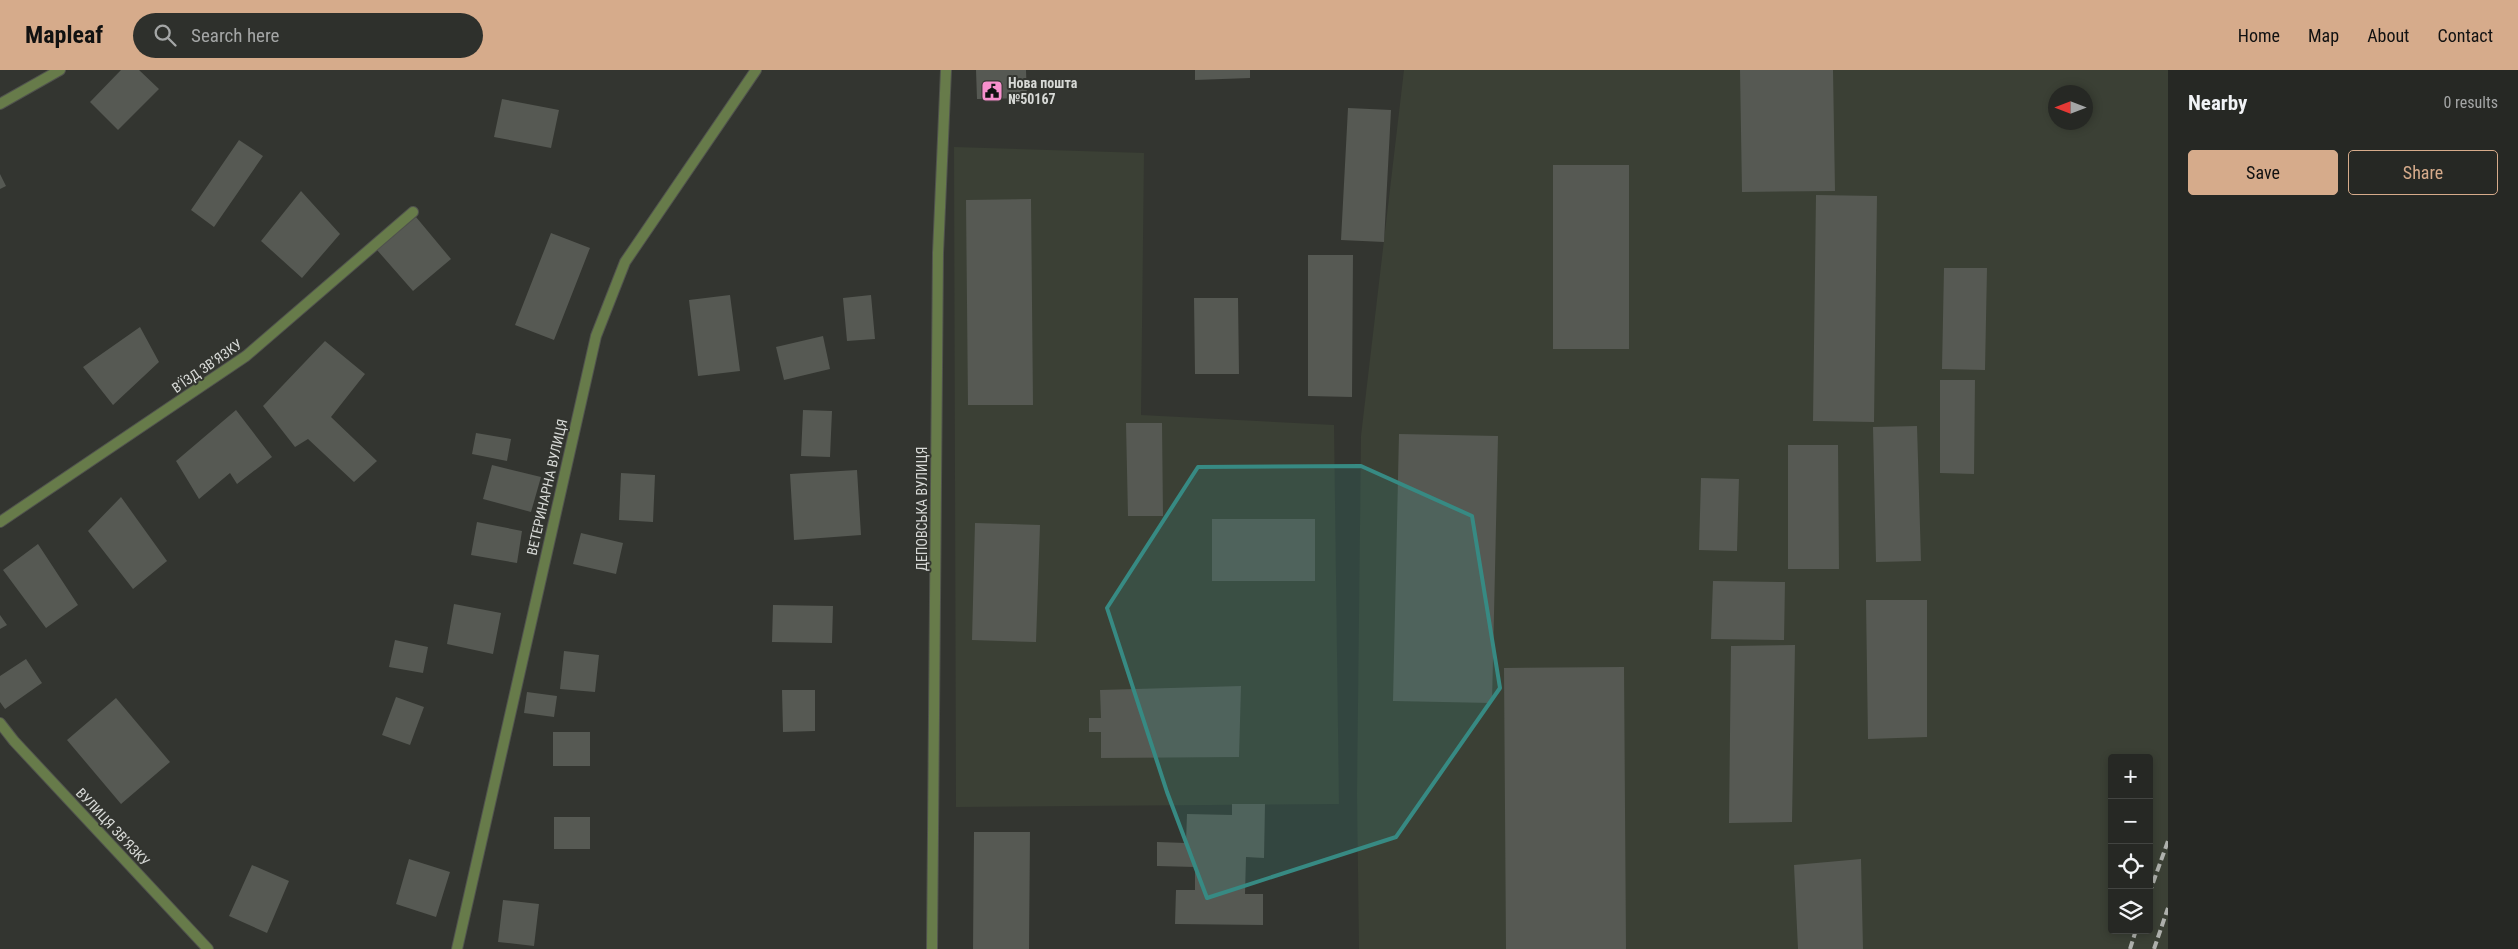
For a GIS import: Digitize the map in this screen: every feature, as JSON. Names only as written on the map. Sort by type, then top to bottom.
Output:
[{"type":"street","points":[[0,104],[60,70]]},
{"type":"street","name":"ВЕТЕРИНАРНА ВУЛИЦЯ","points":[[457,949],[596,336],[626,262],[756,70]]},
{"type":"street","name":"ДЕПОВСЬКА ВУЛИЦЯ","points":[[932,949],[938,253],[946,70]]},
{"type":"street","name":"В’ЇЗД ЗВ’ЯЗКУ","points":[[0,522],[246,356],[413,212]]},
{"type":"street","name":"ВУЛИЦЯ ЗВ’ЯЗКУ","points":[[0,723],[14,741],[208,949]]},
{"type":"highlighted area","points":[[1361,466],[1472,516],[1500,688],[1396,837],[1207,898],[1167,792],[1107,608],[1198,467]]},
{"type":"shaded area","points":[[1404,70],[2168,70],[2168,949],[1359,949],[1357,794],[1361,436]]},
{"type":"shaded area","points":[[954,147],[1144,153],[1141,415],[1334,425],[1339,804],[956,807]]},
{"type":"building","points":[[121,70],[139,70],[159,89],[118,130],[90,102]]},
{"type":"building","points":[[976,70],[1026,70],[1027,98],[977,99]]},
{"type":"building","points":[[1195,70],[1250,70],[1250,78],[1195,80]]},
{"type":"building","points":[[1740,70],[1833,70],[1835,191],[1742,192]]},
{"type":"building","points":[[502,99],[559,110],[551,148],[494,137]]},
{"type":"building","points":[[1348,108],[1391,110],[1384,242],[1341,240]]},
{"type":"building","points":[[239,140],[263,156],[214,227],[191,210]]},
{"type":"building","points":[[1553,165],[1629,165],[1629,349],[1553,349]]},
{"type":"building","points":[[0,174],[6,186],[0,189]]},
{"type":"building","points":[[301,191],[340,234],[302,278],[261,241]]},
{"type":"building","points":[[1816,195],[1877,196],[1874,422],[1813,421]]},
{"type":"building","points":[[1031,199],[1033,405],[968,405],[966,200]]},
{"type":"building","points":[[416,217],[451,259],[413,291],[377,250]]},
{"type":"building","points":[[551,233],[590,248],[554,340],[515,325]]},
{"type":"building","points":[[1308,255],[1353,255],[1352,397],[1308,396]]},
{"type":"building","points":[[1944,268],[1987,268],[1985,370],[1942,369]]},
{"type":"building","points":[[730,295],[740,371],[698,376],[689,300]]},
{"type":"building","points":[[871,295],[875,339],[847,341],[843,298]]},
{"type":"building","points":[[1194,298],[1238,298],[1239,374],[1195,374]]},
{"type":"building","points":[[140,327],[159,362],[113,405],[83,367]]},
{"type":"building","points":[[823,336],[830,369],[784,380],[776,347]]},
{"type":"building","points":[[325,341],[365,374],[331,417],[377,461],[354,482],[308,439],[295,447],[263,406]]},
{"type":"building","points":[[1940,380],[1975,380],[1974,474],[1940,473]]},
{"type":"building","points":[[236,410],[272,457],[237,484],[230,473],[199,499],[176,461]]},
{"type":"building","points":[[803,410],[832,411],[830,457],[801,456]]},
{"type":"building","points":[[1126,423],[1162,423],[1163,516],[1128,516]]},
{"type":"building","points":[[1917,426],[1921,561],[1876,562],[1873,427]]},
{"type":"building","points":[[476,433],[511,439],[507,461],[472,454]]},
{"type":"building","points":[[1399,434],[1498,436],[1492,703],[1393,701]]},
{"type":"building","points":[[1788,445],[1838,445],[1839,569],[1788,569]]},
{"type":"building","points":[[492,465],[541,477],[531,512],[483,499]]},
{"type":"building","points":[[857,470],[861,535],[794,540],[790,474]]},
{"type":"building","points":[[621,473],[655,475],[653,522],[619,520]]},
{"type":"building","points":[[1701,478],[1739,479],[1737,551],[1699,550]]},
{"type":"building","points":[[121,497],[167,561],[133,589],[88,531]]},
{"type":"building","points":[[1212,519],[1315,519],[1315,581],[1212,581]]},
{"type":"building","points":[[477,522],[522,531],[517,563],[471,555]]},
{"type":"building","points":[[975,523],[1040,525],[1036,642],[972,640]]},
{"type":"building","points":[[581,533],[623,543],[616,574],[573,564]]},
{"type":"building","points":[[38,544],[78,605],[46,628],[3,570]]},
{"type":"building","points":[[1713,581],[1785,582],[1784,640],[1711,639]]},
{"type":"building","points":[[1866,600],[1927,600],[1927,737],[1868,739]]},
{"type":"building","points":[[454,604],[501,613],[493,654],[447,644]]},
{"type":"building","points":[[773,605],[833,606],[832,643],[772,642]]},
{"type":"building","points":[[0,615],[7,625],[0,629]]},
{"type":"building","points":[[395,640],[428,647],[423,673],[389,667]]},
{"type":"building","points":[[1795,645],[1792,822],[1729,823],[1731,646]]},
{"type":"building","points":[[564,651],[599,655],[595,692],[560,689]]},
{"type":"building","points":[[26,659],[42,683],[5,709],[0,702],[0,676]]},
{"type":"building","points":[[1624,667],[1626,949],[1506,949],[1504,668]]},
{"type":"building","points":[[1241,686],[1239,757],[1101,758],[1101,732],[1089,732],[1089,718],[1101,718],[1100,690]]},
{"type":"building","points":[[782,690],[815,690],[815,731],[783,732]]},
{"type":"building","points":[[527,692],[557,696],[554,717],[524,713]]},
{"type":"building","points":[[396,697],[424,707],[410,745],[382,735]]},
{"type":"building","points":[[116,698],[170,762],[121,804],[67,740]]},
{"type":"building","points":[[553,732],[590,732],[590,766],[553,766]]},
{"type":"building","points":[[1232,804],[1265,804],[1264,858],[1246,857],[1245,894],[1263,894],[1263,925],[1175,924],[1176,890],[1195,890],[1195,867],[1157,866],[1157,842],[1186,843],[1187,814],[1232,815]]},
{"type":"building","points":[[554,817],[590,817],[590,849],[554,849]]},
{"type":"building","points":[[974,832],[1030,832],[1029,949],[973,949]]},
{"type":"building","points":[[409,859],[450,872],[436,917],[396,904]]},
{"type":"building","points":[[1861,859],[1863,949],[1798,949],[1794,865]]},
{"type":"building","points":[[252,865],[289,881],[267,933],[229,916]]},
{"type":"building","points":[[503,900],[539,904],[534,946],[498,942]]},
{"type":"railway","points":[[2151,889],[2168,841]]},
{"type":"railway","points":[[2154,949],[2168,908]]},
{"type":"railway","points":[[2130,949],[2135,934]]},
{"type":"place","name":"Нова пошта №50167","points":[[992,91]]}]
